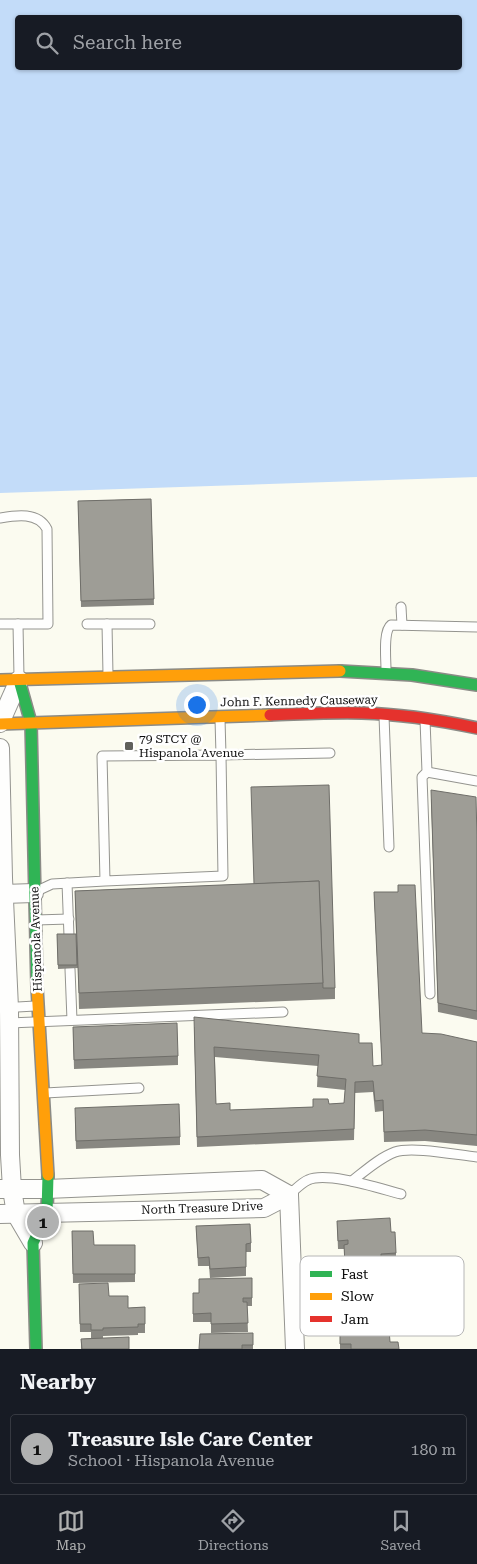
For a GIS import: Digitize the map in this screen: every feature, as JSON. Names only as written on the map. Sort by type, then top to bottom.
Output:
[{"type":"main road","points":[[0,680],[346,676],[386,672],[423,675],[477,685]]},
{"type":"main road","name":"Hispanola Avenue","points":[[19,680],[31,723],[38,1021],[47,1189],[47,1213],[33,1243],[36,1349]]},
{"type":"main road","name":"John F. Kennedy Causeway","points":[[0,724],[220,717],[347,709],[425,718],[477,728]]},
{"type":"street","points":[[0,724],[19,680]]},
{"type":"street","name":"Hispanola Avenue","points":[[0,748],[10,1155],[6,1189],[8,1214],[33,1243]]},
{"type":"street","points":[[2,883],[34,892]]},
{"type":"street","name":"North Treasure Drive","points":[[6,1189],[262,1180],[289,1195]]},
{"type":"street","points":[[289,1195],[295,1349]]},
{"type":"street","name":"North Treasure Drive","points":[[8,1214],[264,1208],[289,1195]]},
{"type":"lane","points":[[0,518],[34,516],[43,522],[47,529],[48,624],[0,624]]},
{"type":"lane","points":[[401,607],[402,625]]},
{"type":"lane","points":[[18,624],[19,680]]},
{"type":"lane","points":[[87,624],[150,624]]},
{"type":"lane","points":[[107,624],[108,678]]},
{"type":"lane","points":[[386,672],[386,633],[391,625],[477,627]]},
{"type":"lane","points":[[384,713],[388,847]]},
{"type":"lane","points":[[34,892],[52,884],[224,876],[220,717]]},
{"type":"lane","points":[[425,718],[427,772],[422,777],[430,994]]},
{"type":"lane","points":[[105,881],[102,756],[330,753]]},
{"type":"lane","points":[[427,772],[477,781]]},
{"type":"lane","points":[[67,883],[69,936]]},
{"type":"lane","points":[[35,920],[68,919]]},
{"type":"lane","points":[[70,969],[72,1020]]},
{"type":"lane","points":[[6,1013],[38,1006]]},
{"type":"lane","points":[[6,1013],[38,1021],[283,1012]]},
{"type":"lane","points":[[42,1093],[139,1088]]},
{"type":"lane","points":[[352,1181],[382,1158],[396,1151],[409,1150],[477,1157]]},
{"type":"lane","points":[[289,1195],[309,1179],[324,1178],[352,1181],[401,1194]]},
{"type":"water","points":[[0,0],[477,0],[477,477],[0,493]]},
{"type":"building","points":[[151,499],[154,599],[81,601],[78,501]]},
{"type":"building","points":[[329,785],[335,988],[323,988],[319,881],[254,884],[251,787]]},
{"type":"building","points":[[431,790],[476,797],[477,1011],[438,1003]]},
{"type":"building","points":[[319,881],[323,983],[79,993],[75,891]]},
{"type":"building","points":[[398,885],[415,885],[422,1033],[441,1034],[477,1042],[477,1135],[425,1130],[384,1132],[383,1100],[375,1101],[373,1081],[355,1082],[354,1129],[197,1137],[194,1017],[359,1034],[359,1043],[372,1043],[373,1066],[382,1065],[374,892],[398,892]],"holes":[[[214,1047],[319,1055],[317,1076],[346,1079],[344,1103],[329,1104],[328,1099],[313,1099],[313,1107],[230,1110],[230,1103],[216,1104]]]},
{"type":"building","points":[[57,934],[76,934],[77,965],[58,965]]},
{"type":"building","points":[[177,1023],[178,1056],[74,1060],[73,1027]]},
{"type":"building","points":[[179,1104],[180,1137],[76,1141],[75,1108]]},
{"type":"building","points":[[390,1218],[391,1232],[395,1232],[396,1253],[381,1254],[381,1256],[345,1256],[344,1245],[348,1244],[348,1240],[338,1241],[337,1221]]},
{"type":"building","points":[[250,1224],[251,1243],[246,1244],[246,1267],[210,1269],[209,1257],[198,1258],[196,1226]]},
{"type":"building","points":[[72,1231],[93,1231],[94,1245],[135,1245],[135,1274],[73,1274]]},
{"type":"building","points":[[252,1278],[252,1298],[243,1298],[243,1302],[247,1302],[248,1323],[211,1324],[211,1313],[193,1314],[193,1293],[199,1293],[199,1279]]},
{"type":"building","points":[[108,1283],[109,1296],[128,1296],[128,1308],[145,1307],[145,1324],[138,1324],[138,1327],[91,1330],[91,1324],[80,1324],[79,1284]]},
{"type":"building","points":[[253,1333],[253,1345],[242,1345],[242,1349],[199,1349],[200,1334]]},
{"type":"building","points":[[340,1336],[390,1336],[390,1342],[398,1342],[399,1349],[351,1349],[351,1344],[340,1344]]},
{"type":"building","points":[[129,1337],[129,1349],[82,1349],[81,1339]]},
{"type":"traffic: fast","points":[[340,671],[412,675],[477,685]]},
{"type":"traffic: fast","points":[[19,680],[31,723],[37,987]]},
{"type":"traffic: fast","points":[[36,1349],[33,1243],[47,1213],[48,1175]]},
{"type":"traffic: slow","points":[[0,680],[340,671]]},
{"type":"traffic: slow","points":[[0,724],[270,715]]},
{"type":"traffic: slow","points":[[37,987],[48,1175]]},
{"type":"traffic: jam","points":[[270,715],[377,714],[420,718],[477,728]]},
{"type":"place","name":"79 STCY @ Hispanola Avenue","points":[[129,746]]},
{"type":"place","name":"Treasure Isle Care Center","points":[[43,1222]]}]
